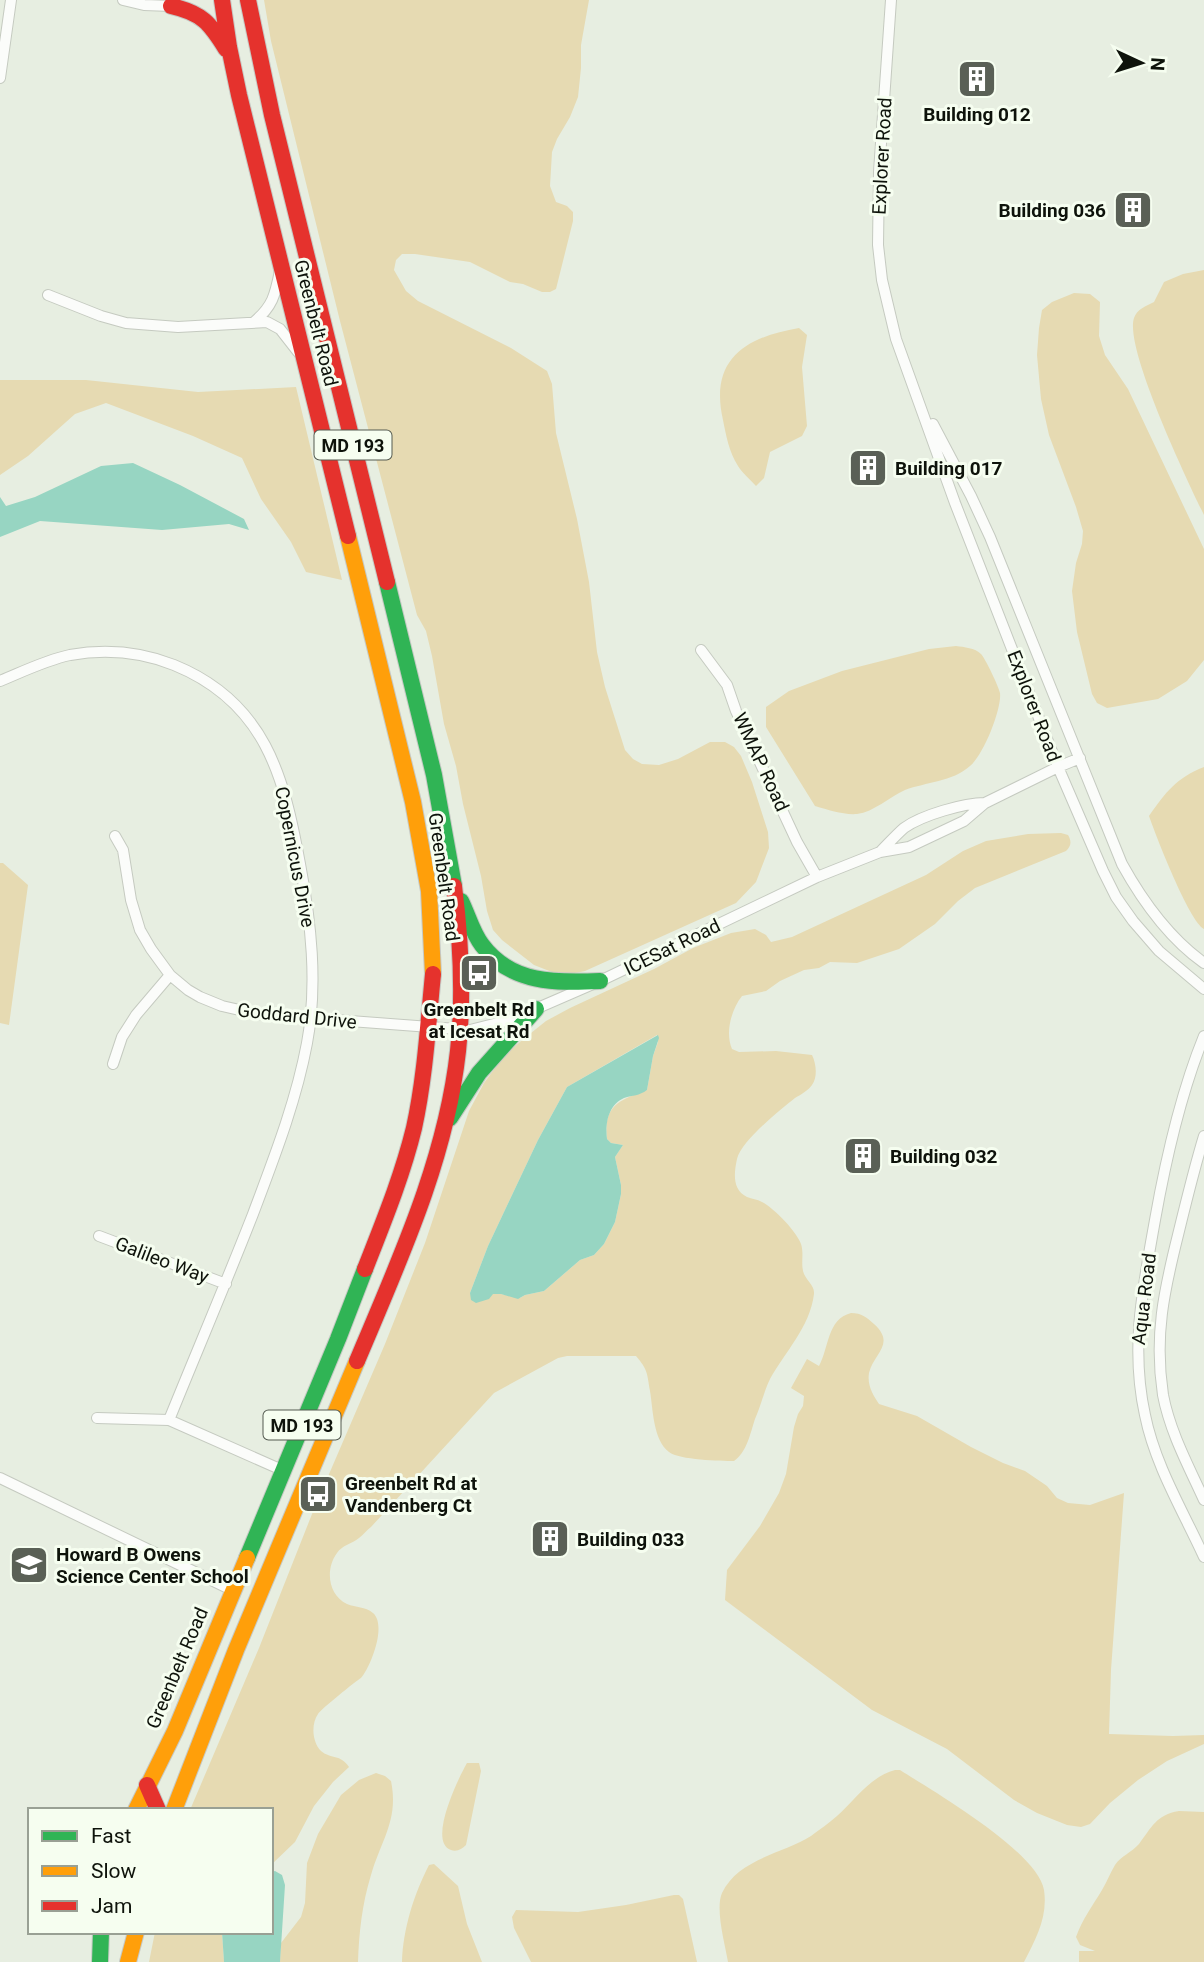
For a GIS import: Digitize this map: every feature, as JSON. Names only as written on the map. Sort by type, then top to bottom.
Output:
[{"type":"main road","name":"Greenbelt Road","points":[[137,1808],[175,1731],[338,1339],[398,1184],[414,1126],[429,1028],[434,968],[429,891],[413,802],[274,240],[230,55],[222,0]]},
{"type":"main road","name":"Greenbelt Road","points":[[175,1808],[236,1650],[397,1269],[424,1194],[443,1129],[460,1031],[460,946],[446,830],[419,708],[365,497],[247,0]]},
{"type":"main road","points":[[175,3],[204,17],[230,55]]},
{"type":"main road","points":[[274,240],[301,233]]},
{"type":"main road","points":[[455,890],[482,945],[517,975],[555,983],[600,981]]},
{"type":"main road","points":[[443,1129],[479,1073],[536,1009]]},
{"type":"main road","points":[[147,1784],[157,1808]]},
{"type":"main road","points":[[100,1962],[101,1934]]},
{"type":"main road","points":[[128,1962],[135,1934]]},
{"type":"main road","points":[[138,1962],[142,1934]]},
{"type":"street","points":[[0,78],[11,0]]},
{"type":"street","points":[[123,0],[144,5],[175,3]]},
{"type":"street","name":"Explorer Road","points":[[891,0],[879,172],[878,245],[882,280],[896,340],[955,503],[1058,767],[1103,872],[1133,921],[1159,951],[1204,989]]},
{"type":"street","points":[[254,322],[265,313],[275,298],[281,268]]},
{"type":"street","points":[[48,295],[126,323],[178,327],[267,322],[280,329],[305,363]]},
{"type":"street","name":"Explorer Road","points":[[915,391],[990,537],[1122,864],[1137,891],[1174,937],[1204,963]]},
{"type":"street","name":"WMAP Road","points":[[701,650],[727,685],[792,831],[817,877]]},
{"type":"street","name":"Copernicus Drive","points":[[0,681],[67,656],[120,653],[146,656],[184,669],[207,681],[230,698],[253,725],[276,768],[288,803],[310,930],[311,1019],[301,1072],[282,1136],[226,1284],[169,1420]]},
{"type":"street","name":"ICESat Road","points":[[460,1031],[493,1026],[536,1009],[817,877],[880,852],[921,842],[964,821],[985,803],[1080,758]]},
{"type":"street","name":"ICESat Road","points":[[880,852],[905,827],[938,812],[972,803],[985,803]]},
{"type":"street","name":"Goddard Drive","points":[[116,836],[123,850],[131,900],[140,930],[170,975],[188,990],[222,1006],[257,1014],[460,1031]]},
{"type":"street","points":[[113,1064],[122,1037],[136,1015],[170,975]]},
{"type":"street","name":"Aqua Road","points":[[1204,1036],[1187,1083],[1163,1173],[1139,1311],[1137,1349],[1139,1385],[1145,1418],[1158,1459],[1204,1557]]},
{"type":"street","name":"Aqua Road","points":[[1204,1136],[1192,1175],[1159,1323],[1164,1396],[1171,1425],[1204,1500]]},
{"type":"street","name":"Galileo Way","points":[[99,1236],[226,1284]]},
{"type":"street","points":[[97,1418],[169,1420],[282,1470]]},
{"type":"street","points":[[0,1478],[232,1590]]},
{"type":"shaded area","points":[[264,0],[589,0],[581,45],[578,97],[552,152],[550,186],[556,202],[567,206],[573,212],[556,289],[542,292],[510,282],[470,262],[415,254],[402,254],[396,260],[394,270],[406,291],[418,301],[511,348],[547,371],[552,384],[556,433],[589,582],[597,652],[625,750],[642,764],[659,765],[678,759],[710,742],[725,742],[734,747],[741,756],[752,782],[768,832],[769,848],[756,882],[736,903],[585,971],[557,974],[534,965],[493,930],[444,724],[426,631],[417,615],[340,321],[271,41]]},
{"type":"shaded area","points":[[1204,270],[1204,515],[1159,415],[1138,357],[1133,334],[1135,315],[1154,302],[1164,282],[1183,274]]},
{"type":"shaded area","points":[[1074,293],[1090,294],[1100,302],[1099,336],[1105,355],[1128,389],[1204,549],[1204,660],[1187,681],[1158,699],[1107,708],[1097,703],[1092,694],[1077,632],[1072,591],[1083,531],[1049,435],[1041,399],[1037,355],[1042,310],[1052,302]]},
{"type":"shaded area","points":[[799,328],[807,335],[802,367],[807,426],[802,436],[770,452],[764,478],[756,486],[740,469],[730,449],[720,399],[722,381],[727,366],[736,354],[748,345],[780,332]]},
{"type":"shaded area","points":[[0,380],[86,380],[198,392],[296,387],[342,580],[306,572],[291,542],[261,499],[242,458],[106,403],[75,414],[28,456],[0,475]]},
{"type":"shaded area","points":[[956,646],[973,649],[981,654],[1000,693],[995,720],[975,761],[955,775],[905,790],[863,813],[846,814],[815,806],[766,727],[766,707],[789,691],[842,671],[929,649]]},
{"type":"shaded area","points":[[1204,767],[1204,929],[1182,895],[1149,816],[1172,787]]},
{"type":"shaded area","points":[[1061,833],[1068,835],[1070,844],[1066,851],[975,888],[935,924],[899,949],[857,963],[830,962],[819,968],[804,970],[766,991],[742,996],[735,1008],[729,1029],[732,1049],[739,1052],[776,1051],[812,1055],[816,1070],[811,1087],[762,1126],[737,1159],[736,1186],[742,1194],[773,1209],[799,1239],[803,1271],[814,1294],[808,1317],[770,1379],[742,1453],[734,1461],[682,1457],[669,1452],[657,1432],[647,1376],[636,1356],[558,1358],[494,1393],[371,1527],[342,1548],[333,1559],[330,1574],[332,1588],[347,1604],[373,1613],[377,1619],[378,1636],[373,1655],[361,1678],[325,1707],[316,1718],[314,1733],[318,1747],[324,1753],[343,1760],[349,1767],[314,1806],[295,1842],[273,1863],[273,1808],[191,1808],[385,1344],[425,1243],[469,1111],[484,1083],[504,1056],[546,1021],[693,948],[731,933],[755,929],[766,935],[771,942],[792,937],[926,875],[963,851],[986,841],[1028,834]],"holes":[[[657,1035],[658,1042],[647,1090],[621,1101],[608,1119],[607,1139],[611,1143],[623,1145],[615,1157],[621,1194],[615,1222],[604,1244],[594,1255],[580,1260],[544,1291],[520,1298],[470,1293],[488,1246],[538,1140],[567,1087]]]},
{"type":"shaded area","points":[[0,863],[28,885],[9,1025],[0,1023]]},
{"type":"shaded area","points":[[851,1313],[866,1317],[883,1337],[882,1348],[869,1373],[871,1390],[879,1404],[917,1416],[971,1447],[1025,1471],[1047,1486],[1057,1498],[1068,1503],[1090,1505],[1124,1493],[1109,1734],[1204,1735],[1204,1744],[1167,1761],[1138,1780],[1090,1824],[1081,1827],[1067,1825],[1014,1800],[947,1749],[872,1710],[725,1600],[727,1570],[760,1526],[779,1493],[786,1474],[794,1427],[803,1406],[804,1396],[791,1388],[807,1359],[819,1366],[837,1321]]},
{"type":"shaded area","points":[[467,1763],[479,1763],[481,1771],[466,1845],[453,1851],[444,1845],[443,1823]]},
{"type":"shaded area","points":[[900,1770],[958,1807],[1005,1841],[1024,1858],[1037,1875],[1044,1890],[1043,1919],[1024,1962],[728,1962],[721,1927],[720,1900],[729,1882],[739,1872],[762,1858],[811,1836],[837,1816],[878,1777]]},
{"type":"shaded area","points":[[376,1773],[391,1781],[393,1807],[365,1897],[358,1962],[280,1962],[281,1943],[301,1917],[305,1903],[307,1863],[318,1834],[341,1795],[359,1780]]},
{"type":"shaded area","points":[[1179,1811],[1204,1812],[1204,1962],[1079,1962],[1079,1951],[1095,1951],[1080,1945],[1076,1937],[1115,1865],[1139,1844],[1160,1819]]},
{"type":"shaded area","points":[[434,1864],[458,1886],[467,1924],[482,1962],[402,1962],[407,1924],[414,1900],[429,1865]]},
{"type":"shaded area","points":[[674,1895],[683,1899],[697,1962],[531,1962],[514,1928],[512,1917],[516,1910],[578,1912]]},
{"type":"shaded area","points":[[155,1934],[222,1934],[224,1962],[149,1962]]},
{"type":"water","points":[[133,463],[244,519],[249,530],[229,524],[162,530],[40,521],[0,537],[0,497],[6,506],[35,497],[101,466]]},
{"type":"water","points":[[658,1035],[647,1090],[619,1101],[609,1116],[607,1139],[611,1143],[623,1145],[615,1157],[621,1194],[615,1222],[604,1244],[594,1255],[580,1260],[544,1291],[518,1299],[493,1294],[489,1299],[476,1303],[471,1300],[470,1293],[488,1246],[538,1140],[567,1087]]},
{"type":"water","points":[[273,1872],[282,1875],[285,1885],[280,1962],[224,1962],[222,1934],[273,1934]]},
{"type":"traffic: fast","points":[[387,582],[434,775],[454,886]]},
{"type":"traffic: fast","points":[[461,901],[482,945],[506,967],[520,974],[551,981],[600,981]]},
{"type":"traffic: fast","points":[[450,1118],[479,1073],[536,1009]]},
{"type":"traffic: fast","points":[[247,1558],[365,1269]]},
{"type":"traffic: fast","points":[[100,1962],[101,1934]]},
{"type":"traffic: slow","points":[[348,536],[413,802],[429,891],[433,974]]},
{"type":"traffic: slow","points":[[175,1808],[236,1650],[357,1361]]},
{"type":"traffic: slow","points":[[137,1808],[175,1731],[247,1558]]},
{"type":"traffic: slow","points":[[128,1962],[135,1934]]},
{"type":"traffic: jam","points":[[222,0],[239,95],[348,536]]},
{"type":"traffic: jam","points":[[248,0],[272,115],[387,582]]},
{"type":"traffic: jam","points":[[171,6],[204,20],[226,49]]},
{"type":"traffic: jam","points":[[357,1361],[419,1209],[432,1171],[452,1092],[460,1030],[461,989],[454,886]]},
{"type":"traffic: jam","points":[[365,1269],[398,1182],[414,1128],[424,1071],[433,974]]},
{"type":"traffic: jam","points":[[147,1785],[157,1808]]},
{"type":"place","name":"Building 012","points":[[977,79]]},
{"type":"place","name":"Building 036","points":[[1133,210]]},
{"type":"place","name":"Building 017","points":[[868,468]]},
{"type":"place","name":"Greenbelt Rd at Icesat Rd","points":[[479,973]]},
{"type":"place","name":"Building 032","points":[[863,1156]]},
{"type":"place","name":"Greenbelt Rd at Vandenberg Ct","points":[[318,1494]]},
{"type":"place","name":"Building 033","points":[[550,1539]]},
{"type":"place","name":"Howard B Owens Science Center School","points":[[29,1565]]}]
